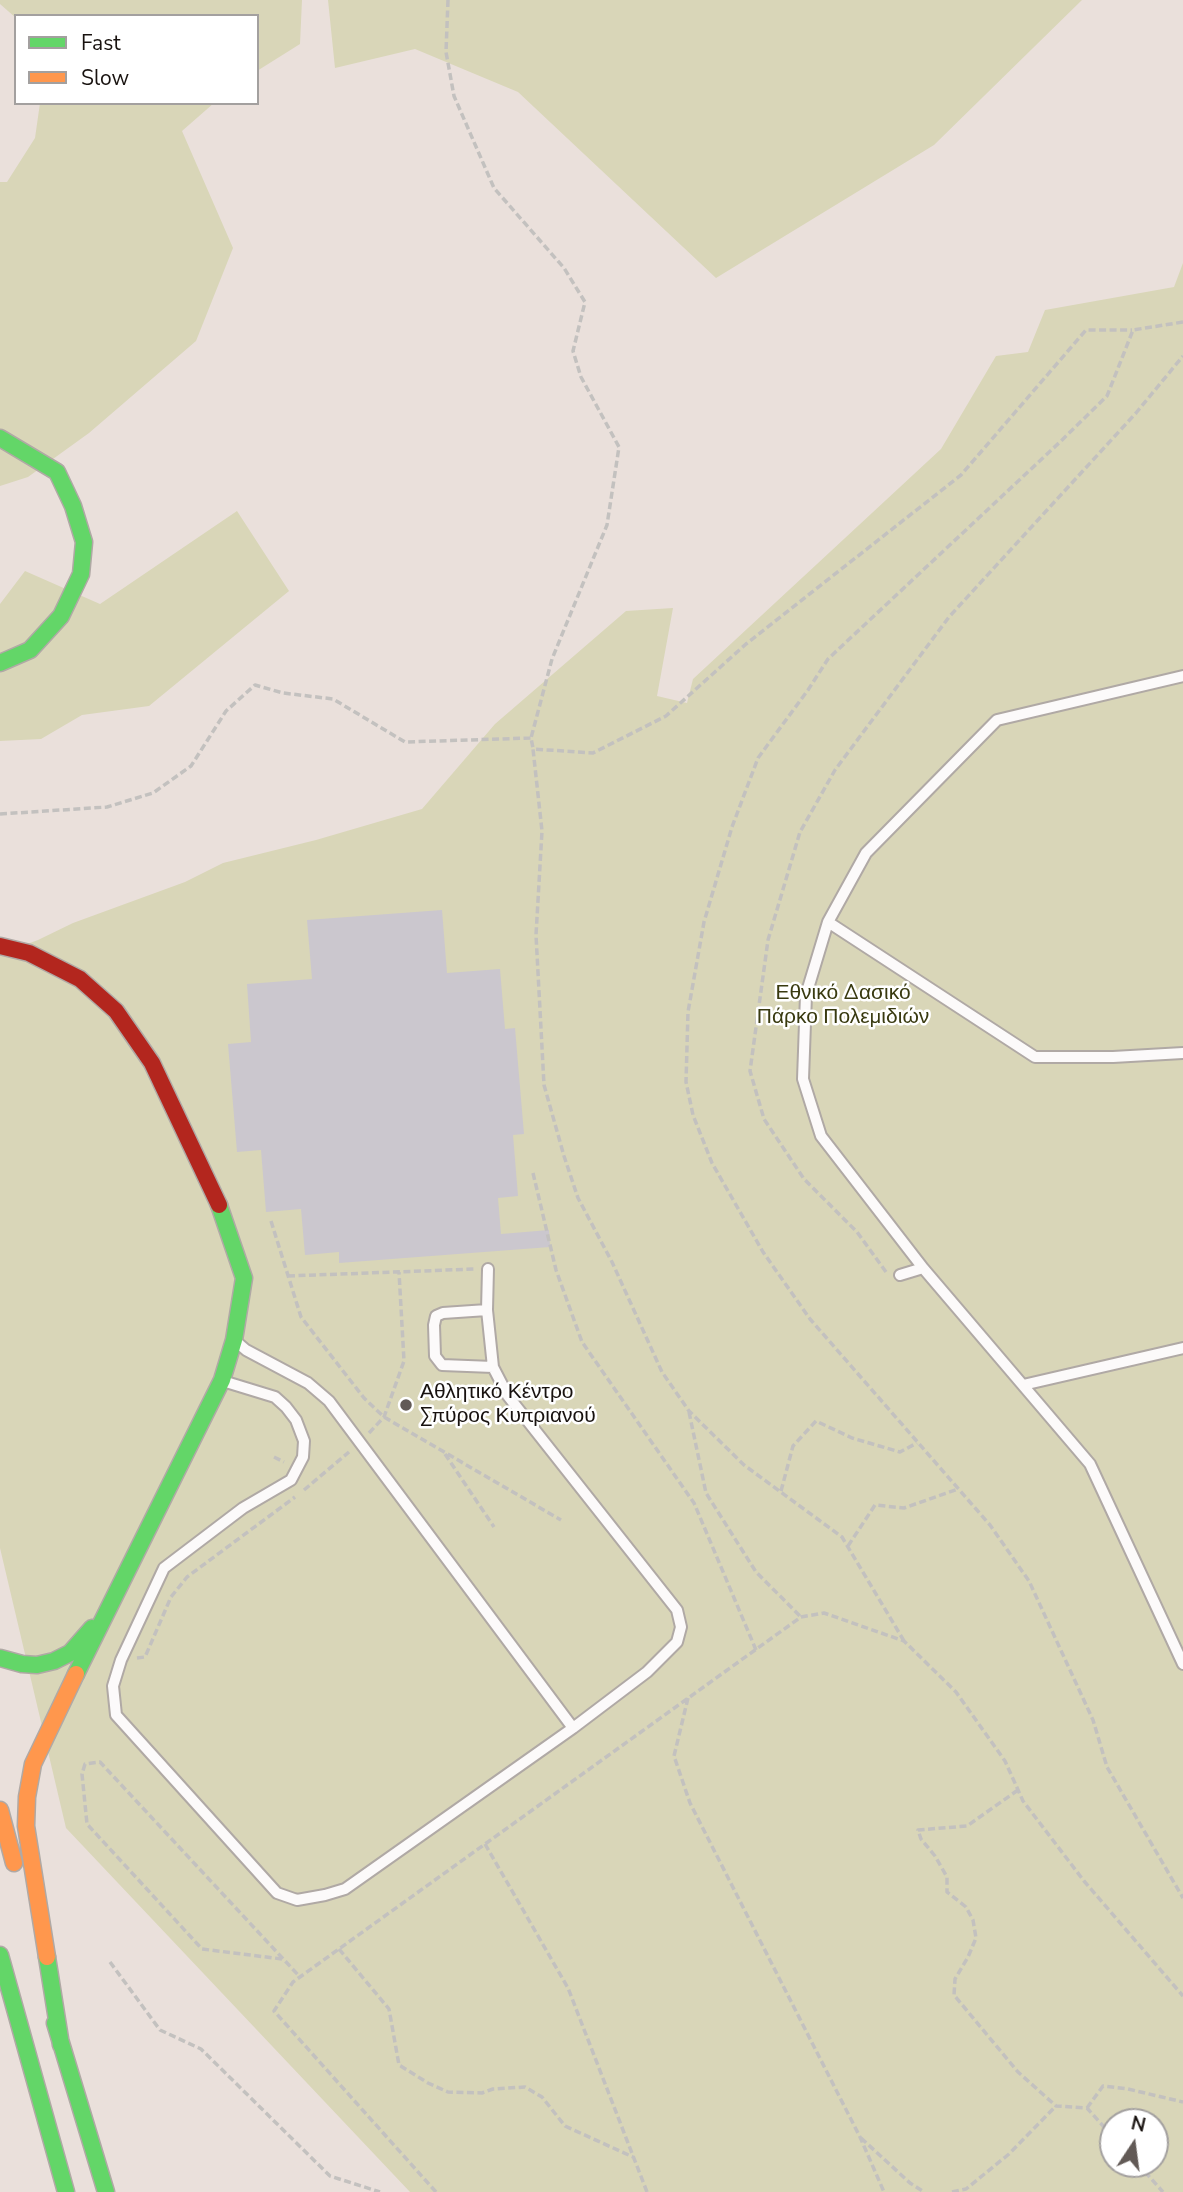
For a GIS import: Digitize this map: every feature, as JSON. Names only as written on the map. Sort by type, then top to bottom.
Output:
[{"type":"main road","points":[[0,438],[57,472],[73,506],[84,542],[81,574],[61,615],[30,650],[0,663]]},
{"type":"main road","points":[[0,946],[29,953],[80,979],[116,1011],[152,1063],[222,1211],[243,1279],[234,1340],[222,1380],[33,1764],[27,1797],[26,1826],[61,2045]]},
{"type":"main road","points":[[0,1658],[37,1665],[54,1661],[70,1653],[105,1613]]},
{"type":"main road","points":[[0,1810],[61,2045],[106,2192]]},
{"type":"main road","points":[[0,1955],[66,2192]]},
{"type":"main road","points":[[0,2012],[55,2192]]},
{"type":"lane","points":[[1183,676],[997,720],[866,853],[828,922],[806,995],[803,1079],[821,1136],[923,1268],[1090,1464],[1183,1664]]},
{"type":"lane","points":[[828,922],[1035,1057],[1113,1057],[1183,1053]]},
{"type":"lane","points":[[900,1275],[923,1268]]},
{"type":"lane","points":[[222,1380],[275,1397],[286,1407],[296,1420],[304,1441],[303,1457],[291,1480],[243,1508],[164,1568],[121,1660],[113,1686],[116,1715],[277,1893],[297,1899],[326,1895],[345,1889],[573,1728],[646,1672],[677,1642],[681,1627],[677,1610],[508,1396],[493,1367],[487,1310],[488,1269]]},
{"type":"lane","points":[[487,1310],[443,1313],[436,1316],[435,1356],[442,1364],[493,1367]]},
{"type":"lane","points":[[234,1340],[246,1350],[308,1383],[329,1401],[573,1728]]},
{"type":"lane","points":[[1023,1385],[1183,1348]]},
{"type":"path","points":[[449,0],[446,52],[454,96],[494,188],[564,268],[585,302],[573,351],[581,377],[619,447],[607,525],[552,659],[531,738],[542,831],[536,936],[544,1085],[578,1198],[612,1262],[662,1372],[688,1411],[744,1465],[842,1537],[904,1640],[956,1692],[1005,1761],[1023,1801],[1084,1881],[1183,1996]]},
{"type":"path","points":[[533,749],[593,753],[666,716],[746,644],[961,475],[1086,330],[1133,330],[1183,322]]},
{"type":"path","points":[[1133,330],[1107,396],[828,659],[758,758],[732,827],[704,922],[688,1012],[686,1082],[693,1115],[712,1163],[763,1252],[810,1319],[990,1525],[1029,1581],[1093,1720],[1107,1767],[1183,1898]]},
{"type":"path","points":[[0,814],[107,807],[153,793],[191,766],[226,711],[255,685],[283,693],[334,699],[405,742],[531,738]]},
{"type":"path","points":[[533,1173],[556,1270],[582,1342],[694,1503],[755,1650]]},
{"type":"path","points":[[271,1221],[301,1317],[364,1398],[384,1417],[561,1520]]},
{"type":"path","points":[[288,1276],[488,1269]]},
{"type":"path","points":[[688,1411],[706,1493],[756,1572],[801,1617]]},
{"type":"path","points":[[781,1491],[793,1446],[816,1420],[852,1438],[900,1452],[917,1443]]},
{"type":"path","points":[[443,1451],[494,1527]]},
{"type":"path","points":[[848,1546],[875,1505],[904,1508],[958,1489]]},
{"type":"path","points":[[436,2192],[274,2011],[293,1982],[801,1617],[824,1614],[904,1640]]},
{"type":"path","points":[[688,1698],[674,1756],[690,1803],[860,2137],[884,2192]]},
{"type":"path","points":[[282,1959],[202,1949],[87,1824],[82,1774],[85,1764],[100,1762],[300,1978]]},
{"type":"path","points":[[1018,1790],[967,1826],[918,1830],[921,1839],[942,1866],[947,1877],[947,1892],[966,1907],[973,1920],[976,1938],[955,1979],[954,1995],[1018,2072],[1056,2106],[1087,2108],[1099,2121]]},
{"type":"path","points":[[485,1844],[568,1988],[647,2192]]},
{"type":"path","points":[[339,1949],[388,2009],[399,2065],[448,2092],[482,2093],[493,2089],[525,2087],[542,2097],[565,2126],[633,2157]]},
{"type":"path","points":[[110,1962],[160,2030],[201,2049],[330,2176],[380,2192]]},
{"type":"path","points":[[1087,2108],[1103,2087],[1128,2088],[1183,2102]]},
{"type":"path","points":[[952,2192],[966,2189],[998,2163],[1056,2106]]},
{"type":"path","points":[[860,2137],[910,2183],[924,2192]]},
{"type":"path","points":[[1150,2178],[1163,2192]]},
{"type":"green space","points":[[0,0],[302,0],[300,44],[259,70],[259,14],[14,14],[14,16],[0,4]]},
{"type":"green space","points":[[328,0],[1082,0],[934,145],[716,278],[518,92],[415,49],[335,68]]},
{"type":"green space","points":[[40,105],[212,105],[182,131],[233,248],[196,341],[89,433],[28,477],[0,486],[0,182],[7,182],[35,138]]},
{"type":"green space","name":"Εθνικό Δασικό Πάρκο Πολεμιδιών","points":[[1183,263],[1183,2192],[410,2192],[66,1828],[0,1548],[0,954],[73,923],[185,882],[223,863],[316,840],[422,809],[495,724],[626,611],[673,608],[657,696],[687,703],[693,679],[941,449],[996,356],[1028,352],[1045,310],[1174,287]]},
{"type":"green space","points":[[237,511],[289,591],[149,706],[82,715],[41,739],[0,741],[0,604],[25,571],[100,604]]},
{"type":"building","points":[[442,910],[447,973],[500,969],[505,1029],[515,1028],[524,1134],[513,1135],[518,1196],[498,1198],[501,1234],[549,1230],[550,1247],[339,1263],[339,1252],[305,1255],[301,1209],[266,1212],[261,1150],[237,1152],[228,1044],[251,1042],[247,984],[312,979],[307,920]]},
{"type":"traffic: fast","points":[[0,438],[57,472],[73,506],[84,542],[81,574],[61,616],[30,650],[0,663]]},
{"type":"traffic: fast","points":[[76,1674],[222,1380],[234,1340],[244,1278],[219,1205]]},
{"type":"traffic: fast","points":[[0,1658],[37,1665],[54,1661],[70,1653],[92,1628]]},
{"type":"traffic: fast","points":[[0,1955],[66,2192]]},
{"type":"traffic: fast","points":[[47,1957],[61,2045]]},
{"type":"traffic: fast","points":[[55,2023],[106,2192]]},
{"type":"traffic: slow","points":[[47,1957],[26,1826],[27,1797],[33,1764],[76,1674]]},
{"type":"traffic: slow","points":[[0,1810],[14,1863]]},
{"type":"traffic: jam","points":[[0,946],[29,953],[80,979],[116,1011],[152,1063],[219,1205]]},
{"type":"place","name":"Αθλητικό Κέντρο Σπύρος Κυπριανού","points":[[406,1405]]}]
